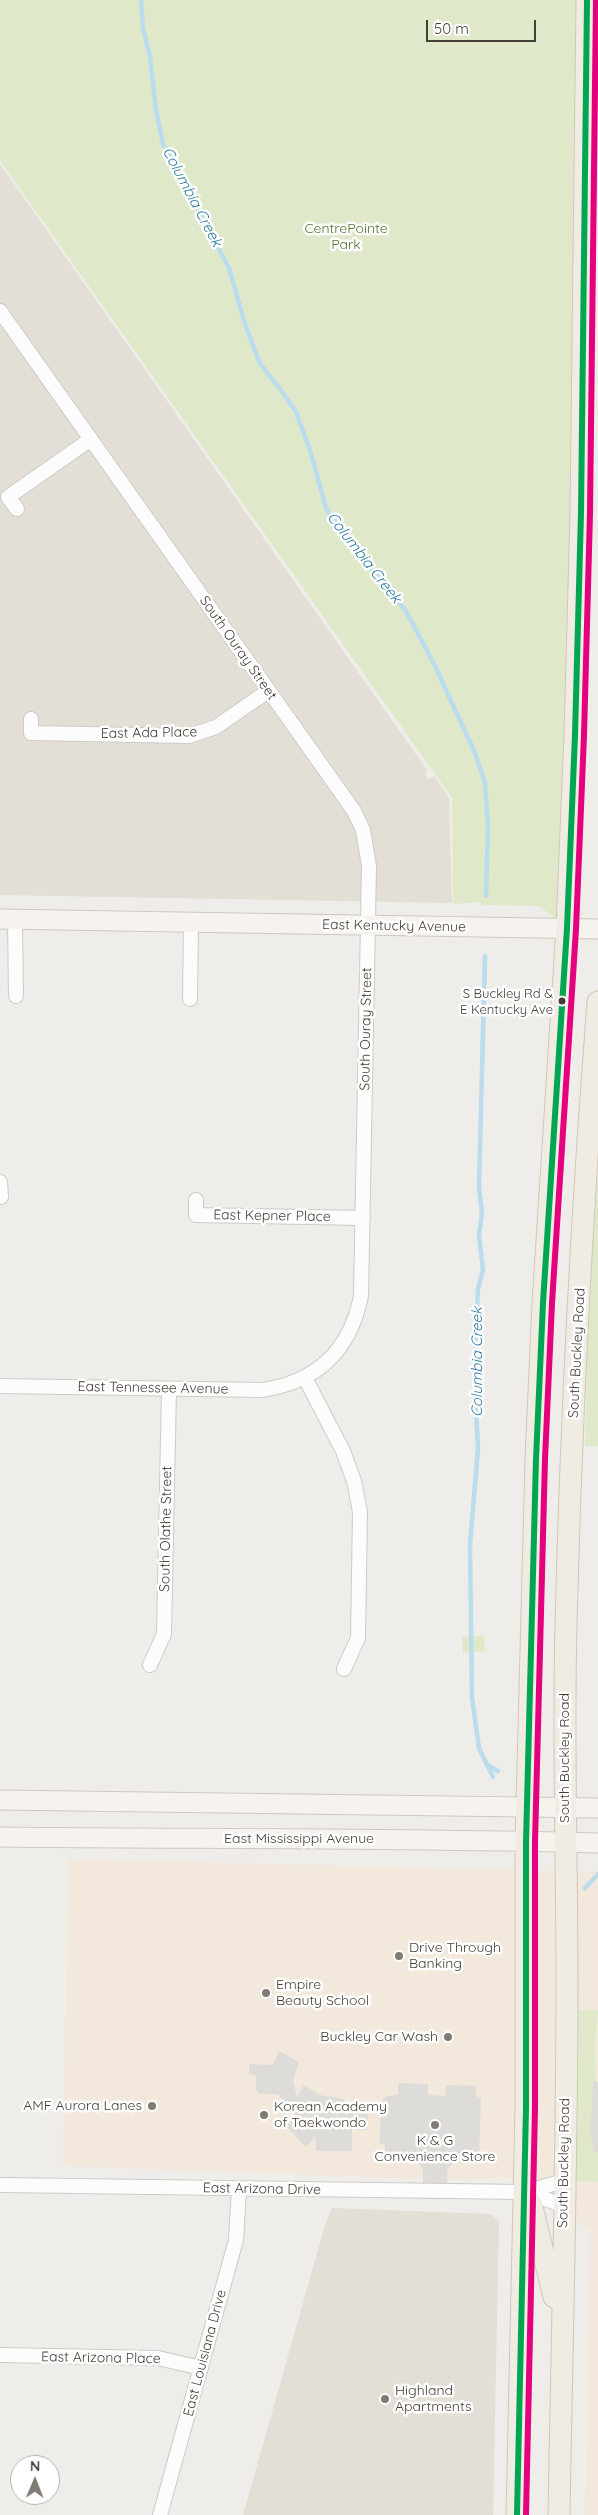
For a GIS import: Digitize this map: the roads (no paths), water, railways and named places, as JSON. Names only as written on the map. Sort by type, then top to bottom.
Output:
[{"type":"main road","points":[[517,2515],[524,2192],[526,1842],[540,1362],[567,928],[591,221],[588,0]]},
{"type":"main road","name":"East Kentucky Avenue","points":[[8,920],[598,929]]},
{"type":"main road","name":"South Buckley Road","points":[[559,2515],[567,1985],[565,1700],[570,1472],[598,1002]]},
{"type":"main road","points":[[0,1800],[598,1808]]},
{"type":"main road","name":"East Mississippi Avenue","points":[[0,1837],[598,1843]]},
{"type":"main road","points":[[524,2192],[530,2201],[534,2214],[562,2330]]},
{"type":"street","name":"South Ouray Street","points":[[0,311],[354,811],[363,830],[369,866],[361,1296],[358,1313],[344,1343],[330,1360],[305,1378]]},
{"type":"street","points":[[17,509],[8,497],[91,439]]},
{"type":"street","name":"East Ada Place","points":[[31,719],[31,733],[189,736],[216,727],[268,690]]},
{"type":"street","name":"East Kentucky Avenue","points":[[8,920],[16,996]]},
{"type":"street","points":[[190,999],[191,923]]},
{"type":"street","points":[[0,1182],[1,1197]]},
{"type":"street","name":"East Kepner Place","points":[[196,1200],[196,1215],[363,1218]]},
{"type":"street","points":[[305,1378],[343,1451],[354,1481],[360,1512],[358,1638],[344,1668]]},
{"type":"street","name":"East Tennessee Avenue","points":[[0,1386],[262,1390],[278,1388],[305,1378]]},
{"type":"street","name":"South Olathe Street","points":[[150,1665],[164,1634],[169,1389]]},
{"type":"street","name":"East Arizona Drive","points":[[0,2185],[524,2192],[564,2181]]},
{"type":"street","name":"East Louisiana Drive","points":[[160,2515],[236,2240],[239,2189]]},
{"type":"street","name":"East Arizona Drive","points":[[524,2192],[563,2205]]},
{"type":"street","name":"East Arizona Place","points":[[0,2356],[158,2358],[201,2368]]},
{"type":"waterway","name":"Columbia Creek","points":[[141,0],[143,28],[150,57],[156,110],[163,144],[229,268],[244,321],[260,364],[296,412],[310,450],[326,508],[348,541],[406,611],[435,666],[475,753],[485,783],[488,824],[486,896]]},
{"type":"waterway","name":"Columbia Creek","points":[[485,956],[479,1187],[482,1213],[479,1235],[483,1270],[478,1289],[474,1370],[478,1448],[470,1545],[472,1698],[479,1748],[493,1777]]},
{"type":"waterway","points":[[489,1766],[498,1771]]},
{"type":"waterway","points":[[585,1888],[598,1874]]},
{"type":"place","name":"S Buckley Rd & E Kentucky Ave","points":[[562,1001]]},
{"type":"place","name":"Drive Through Banking","points":[[399,1956]]},
{"type":"place","name":"Empire Beauty School","points":[[266,1993]]},
{"type":"place","name":"Buckley Car Wash","points":[[448,2037]]},
{"type":"place","name":"AMF Aurora Lanes","points":[[152,2106]]},
{"type":"place","name":"Korean Academy of Taekwondo","points":[[264,2115]]},
{"type":"place","name":"K & G Convenience Store","points":[[435,2125]]},
{"type":"place","name":"Highland Apartments","points":[[385,2399]]},
{"type":"park label","name":"CentrePointe Park","points":[[346,237]]}]
